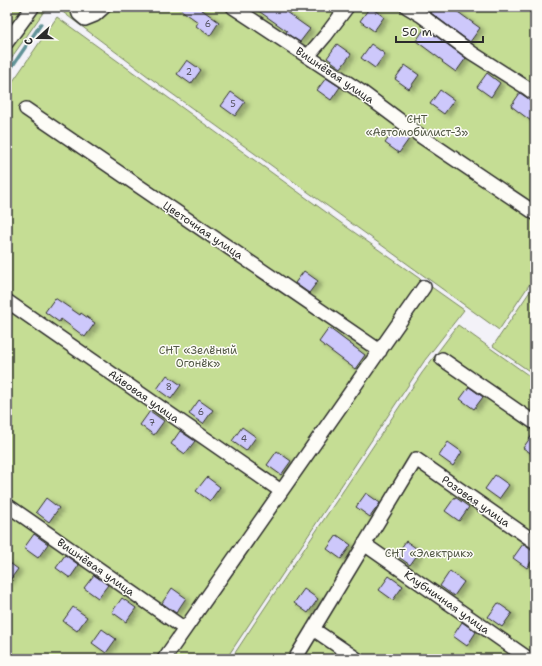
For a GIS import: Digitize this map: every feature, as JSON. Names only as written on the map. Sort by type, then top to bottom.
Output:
[{"type":"street","points":[[77,7],[79,14],[85,19],[95,15],[104,7]]},
{"type":"street","name":"Вишнёвая улица","points":[[233,7],[363,93],[422,137],[535,213]]},
{"type":"street","points":[[308,56],[347,7]]},
{"type":"street","points":[[407,7],[422,16],[472,53],[535,94]]},
{"type":"street","points":[[7,42],[32,8]]},
{"type":"street","name":"Цветочная улица","points":[[26,110],[380,351]]},
{"type":"street","points":[[164,659],[424,287]]},
{"type":"street","name":"Айвовая улица","points":[[7,301],[281,491]]},
{"type":"street","points":[[442,359],[535,422]]},
{"type":"street","name":"Розовая улица","points":[[364,544],[416,459],[535,542]]},
{"type":"street","name":"Вишнёвая улица","points":[[7,505],[185,629]]},
{"type":"street","points":[[295,659],[364,544]]},
{"type":"street","name":"Клубничная улица","points":[[364,544],[529,659]]},
{"type":"street","points":[[313,629],[357,659]]},
{"type":"green space","points":[[7,7],[47,7],[7,64]]},
{"type":"green space","name":"СНТ «Автомобилист-3»","points":[[56,7],[535,7],[535,276],[499,330],[153,80]]},
{"type":"green space","name":"СНТ «Зелёный Огонёк»","points":[[57,17],[341,223],[464,310],[425,360],[226,659],[7,659],[7,90]]},
{"type":"green space","points":[[535,284],[535,375],[493,346]]},
{"type":"green space","name":"СНТ «Электрик»","points":[[458,325],[535,380],[535,659],[231,659],[422,373]]},
{"type":"building","points":[[177,7],[198,7],[219,22],[210,36],[196,26],[198,22]]},
{"type":"building","points":[[253,7],[279,7],[310,29],[300,42]]},
{"type":"building","points":[[370,7],[384,17],[374,31],[360,21]]},
{"type":"building","points":[[435,7],[451,7],[480,28],[470,42],[431,13]]},
{"type":"building","points":[[425,28],[466,58],[456,72],[416,41]]},
{"type":"building","points":[[337,44],[351,54],[341,68],[327,58]]},
{"type":"building","points":[[371,44],[385,54],[375,68],[361,58]]},
{"type":"building","points":[[187,60],[201,70],[191,84],[177,74]]},
{"type":"building","points":[[405,65],[419,75],[409,89],[395,79]]},
{"type":"building","points":[[487,73],[500,83],[491,97],[477,87]]},
{"type":"building","points":[[326,78],[340,87],[331,100],[317,90]]},
{"type":"building","points":[[440,90],[454,100],[444,114],[430,104]]},
{"type":"building","points":[[231,92],[245,102],[235,116],[221,106]]},
{"type":"building","points":[[520,93],[535,103],[535,124],[511,106]]},
{"type":"building","points":[[395,129],[409,139],[399,153],[385,143]]},
{"type":"building","points":[[304,271],[318,281],[309,293],[295,283]]},
{"type":"building","points":[[55,298],[95,323],[85,337],[61,319],[59,322],[45,312]]},
{"type":"building","points":[[329,328],[365,355],[355,369],[319,342]]},
{"type":"building","points":[[167,375],[181,385],[171,399],[157,389]]},
{"type":"building","points":[[469,387],[483,397],[474,409],[460,399]]},
{"type":"building","points":[[199,400],[213,410],[203,424],[189,414]]},
{"type":"building","points":[[150,411],[164,421],[154,435],[140,425]]},
{"type":"building","points":[[242,427],[256,437],[246,451],[232,441]]},
{"type":"building","points":[[180,431],[195,441],[185,454],[171,444]]},
{"type":"building","points":[[535,431],[535,456],[523,448]]},
{"type":"building","points":[[448,442],[462,452],[453,466],[439,456]]},
{"type":"building","points":[[277,451],[291,461],[281,475],[267,465]]},
{"type":"building","points":[[495,475],[509,485],[499,499],[485,489]]},
{"type":"building","points":[[207,477],[220,487],[210,501],[196,491]]},
{"type":"building","points":[[366,493],[380,503],[370,517],[356,507]]},
{"type":"building","points":[[455,497],[469,507],[459,521],[445,511]]},
{"type":"building","points":[[46,498],[59,508],[49,522],[36,512]]},
{"type":"building","points":[[34,534],[48,544],[38,558],[24,548]]},
{"type":"building","points":[[337,535],[351,545],[341,559],[327,549]]},
{"type":"building","points":[[406,541],[420,551],[410,565],[396,555]]},
{"type":"building","points":[[523,544],[535,553],[535,556],[527,568],[513,558]]},
{"type":"building","points":[[65,555],[79,565],[70,578],[56,568]]},
{"type":"building","points":[[7,561],[18,569],[7,584]]},
{"type":"building","points":[[450,571],[464,582],[454,596],[440,586]]},
{"type":"building","points":[[94,575],[108,585],[98,598],[84,588]]},
{"type":"building","points":[[389,576],[403,586],[393,600],[379,590]]},
{"type":"building","points":[[172,588],[186,598],[176,613],[162,603]]},
{"type":"building","points":[[304,589],[318,599],[308,613],[294,603]]},
{"type":"building","points":[[122,598],[136,608],[126,622],[112,612]]},
{"type":"building","points":[[498,603],[512,613],[502,627],[488,617]]},
{"type":"building","points":[[73,607],[87,617],[77,631],[63,621]]},
{"type":"building","points":[[462,622],[476,632],[467,646],[453,636]]},
{"type":"building","points":[[102,629],[116,639],[106,653],[92,643]]},
{"type":"waterway","points":[[7,74],[41,24]]}]
